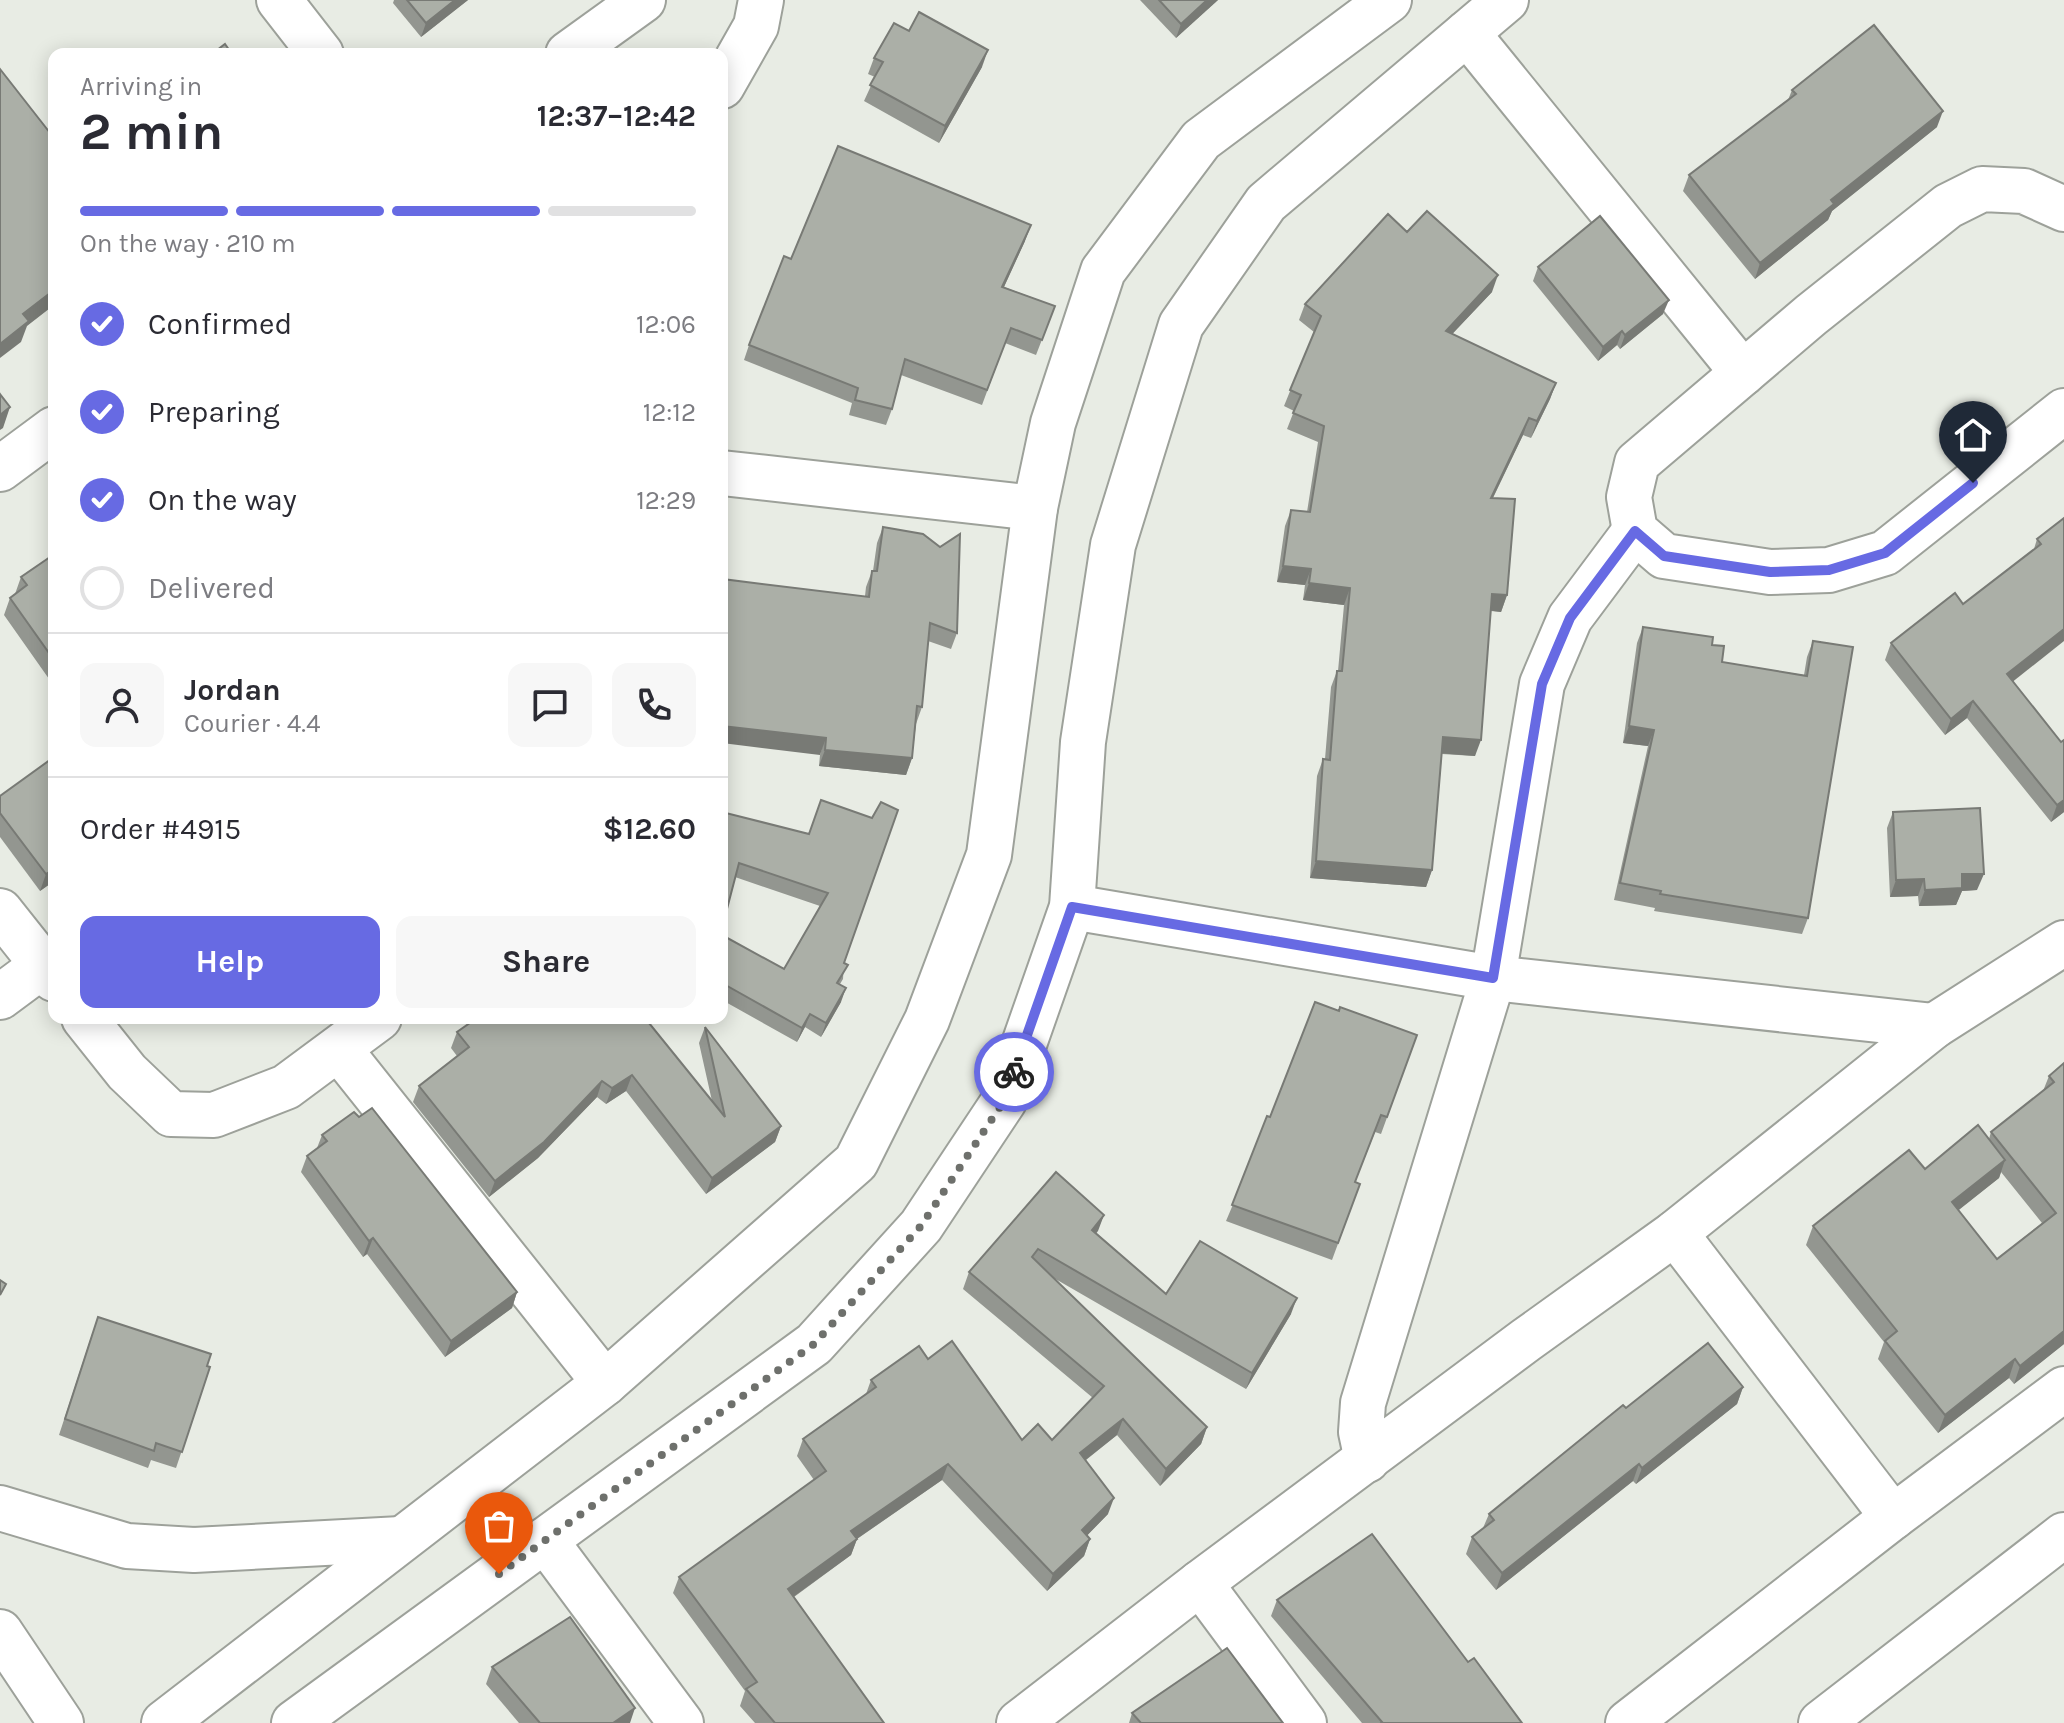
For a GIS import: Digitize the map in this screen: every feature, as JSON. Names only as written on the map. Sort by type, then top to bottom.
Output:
[{"type":"street","points":[[279,0],[316,48]]},
{"type":"street","points":[[576,48],[643,0]]},
{"type":"street","points":[[728,75],[756,26],[761,0]]},
{"type":"street","points":[[164,1723],[605,1383],[856,1162],[927,1020],[989,855],[1035,508],[1053,423],[1103,271],[1201,140],[1389,0]]},
{"type":"street","points":[[294,1723],[814,1344],[921,1226],[1004,1101],[1072,907],[1083,742],[1113,545],[1181,325],[1266,203],[1506,0]]},
{"type":"street","points":[[1467,33],[1743,373]]},
{"type":"street","points":[[2063,414],[1885,553],[1829,570],[1770,572],[1664,556],[1635,531],[1629,497],[1637,463],[1811,315],[1948,206],[1982,189],[2024,191],[2064,209]]},
{"type":"street","points":[[0,469],[48,433]]},
{"type":"street","points":[[728,474],[1035,508]]},
{"type":"street","points":[[1367,1460],[1361,1432],[1363,1403],[1493,978],[1542,684],[1570,618],[1635,531]]},
{"type":"street","points":[[1072,907],[1493,978],[1934,1026]]},
{"type":"street","points":[[0,911],[48,965]]},
{"type":"street","points":[[1019,1723],[1200,1583],[1675,1233],[1934,1026],[2064,943]]},
{"type":"street","points":[[0,997],[48,968]]},
{"type":"street","points":[[89,1024],[127,1072],[171,1114],[214,1115],[286,1087],[371,1024]]},
{"type":"street","points":[[339,1049],[605,1383]]},
{"type":"street","points":[[1675,1233],[1893,1517]]},
{"type":"street","points":[[1628,1723],[2064,1389]]},
{"type":"street","points":[[0,1508],[127,1546],[194,1550],[401,1539]]},
{"type":"street","points":[[1821,1723],[2064,1535]]},
{"type":"street","points":[[545,1540],[681,1723]]},
{"type":"street","points":[[1200,1583],[1304,1723]]},
{"type":"street","points":[[0,1632],[61,1723]]},
{"type":"building","points":[[407,0],[455,0],[426,23]]},
{"type":"building","points":[[1159,0],[1207,0],[1181,24]]},
{"type":"building","points":[[919,12],[988,50],[945,126],[870,85],[883,62],[874,58],[894,23],[909,31]]},
{"type":"building","points":[[1874,25],[1943,111],[1831,200],[1834,204],[1760,263],[1689,175],[1796,94],[1792,90]]},
{"type":"building","points":[[0,69],[48,130],[48,295],[23,314],[29,321],[0,344]]},
{"type":"building","points":[[838,146],[1031,225],[1002,287],[1055,306],[1042,340],[1011,328],[987,390],[905,359],[892,409],[855,400],[858,388],[749,345],[784,256],[791,259]]},
{"type":"building","points":[[1427,211],[1498,275],[1446,331],[1556,383],[1537,421],[1529,418],[1491,498],[1515,499],[1507,595],[1492,594],[1481,740],[1443,737],[1432,870],[1316,861],[1323,759],[1330,760],[1337,671],[1342,671],[1350,588],[1309,583],[1311,569],[1283,566],[1291,510],[1310,512],[1324,426],[1293,413],[1301,395],[1290,390],[1321,316],[1305,304],[1388,214],[1407,232]]},
{"type":"building","points":[[1600,216],[1669,300],[1625,335],[1622,331],[1603,347],[1538,267]]},
{"type":"building","points":[[0,394],[10,407],[0,415]]},
{"type":"building","points":[[2064,518],[2064,629],[2007,674],[2061,742],[2064,740],[2064,800],[2057,805],[1973,701],[1951,719],[1891,643],[1955,593],[1963,604],[2041,544],[2037,539]]},
{"type":"building","points":[[883,527],[923,534],[940,547],[960,534],[957,633],[930,623],[922,707],[917,706],[912,758],[825,750],[826,738],[728,727],[728,580],[869,597],[872,571],[877,571]]},
{"type":"building","points":[[48,558],[48,652],[10,598],[27,585],[21,577]]},
{"type":"building","points":[[1643,627],[1713,637],[1712,645],[1724,646],[1722,662],[1807,676],[1813,641],[1853,647],[1808,918],[1660,894],[1661,891],[1620,883],[1654,730],[1629,726]]},
{"type":"building","points":[[48,761],[46,874],[0,813],[0,796]]},
{"type":"building","points":[[821,800],[872,818],[881,802],[898,810],[844,963],[848,965],[837,983],[846,988],[826,1023],[810,1014],[802,1028],[728,986],[728,938],[784,969],[828,893],[739,863],[728,905],[728,814],[809,834]]},
{"type":"building","points":[[1980,808],[1984,874],[1962,874],[1962,888],[1925,890],[1924,879],[1896,880],[1893,812]]},
{"type":"building","points":[[1315,1002],[1339,1011],[1340,1007],[1417,1035],[1387,1117],[1381,1115],[1355,1182],[1360,1184],[1338,1243],[1232,1205]]},
{"type":"building","points":[[468,1024],[650,1024],[725,1117],[705,1027],[781,1126],[712,1178],[632,1075],[612,1088],[602,1081],[544,1142],[495,1181],[419,1086],[469,1047],[457,1032]]},
{"type":"building","points":[[2064,1063],[2064,1331],[2020,1366],[2015,1359],[1945,1415],[1885,1341],[1897,1331],[1813,1226],[1909,1150],[1925,1169],[1978,1125],[2005,1160],[1952,1202],[1997,1259],[2056,1213],[1991,1132],[2054,1082],[2049,1076]]},
{"type":"building","points":[[372,1108],[517,1292],[451,1341],[373,1238],[369,1241],[307,1156],[327,1141],[322,1135],[354,1112],[359,1117]]},
{"type":"building","points":[[1056,1172],[1104,1215],[1092,1230],[1166,1294],[1200,1241],[1297,1298],[1252,1373],[1038,1249],[1032,1257],[1207,1427],[1166,1469],[1123,1419],[1080,1453],[1114,1498],[1082,1530],[1090,1539],[1053,1574],[948,1464],[851,1531],[857,1539],[788,1589],[884,1723],[775,1723],[746,1689],[757,1682],[679,1577],[826,1471],[803,1439],[876,1387],[871,1380],[919,1346],[928,1359],[952,1341],[1022,1440],[1038,1424],[1052,1440],[1104,1386],[969,1272]]},
{"type":"building","points":[[0,1280],[6,1284],[0,1295]]},
{"type":"building","points":[[98,1317],[211,1354],[207,1366],[210,1367],[182,1452],[156,1443],[154,1451],[65,1419]]},
{"type":"building","points":[[1708,1343],[1743,1387],[1642,1468],[1639,1464],[1502,1573],[1472,1537],[1494,1520],[1489,1514],[1623,1405],[1626,1408]]},
{"type":"building","points":[[1372,1534],[1468,1662],[1474,1658],[1522,1723],[1381,1723],[1277,1600]]},
{"type":"building","points":[[570,1617],[635,1708],[613,1723],[540,1723],[492,1667]]},
{"type":"building","points":[[1227,1648],[1283,1723],[1141,1723],[1132,1713]]},
{"type":"way so far","points":[[499,1574],[814,1344],[921,1226],[1004,1101],[1014,1072]]},
{"type":"route","points":[[1014,1072],[1072,907],[1493,978],[1542,684],[1570,618],[1635,531],[1664,556],[1770,572],[1829,570],[1885,553],[1973,483]]}]
